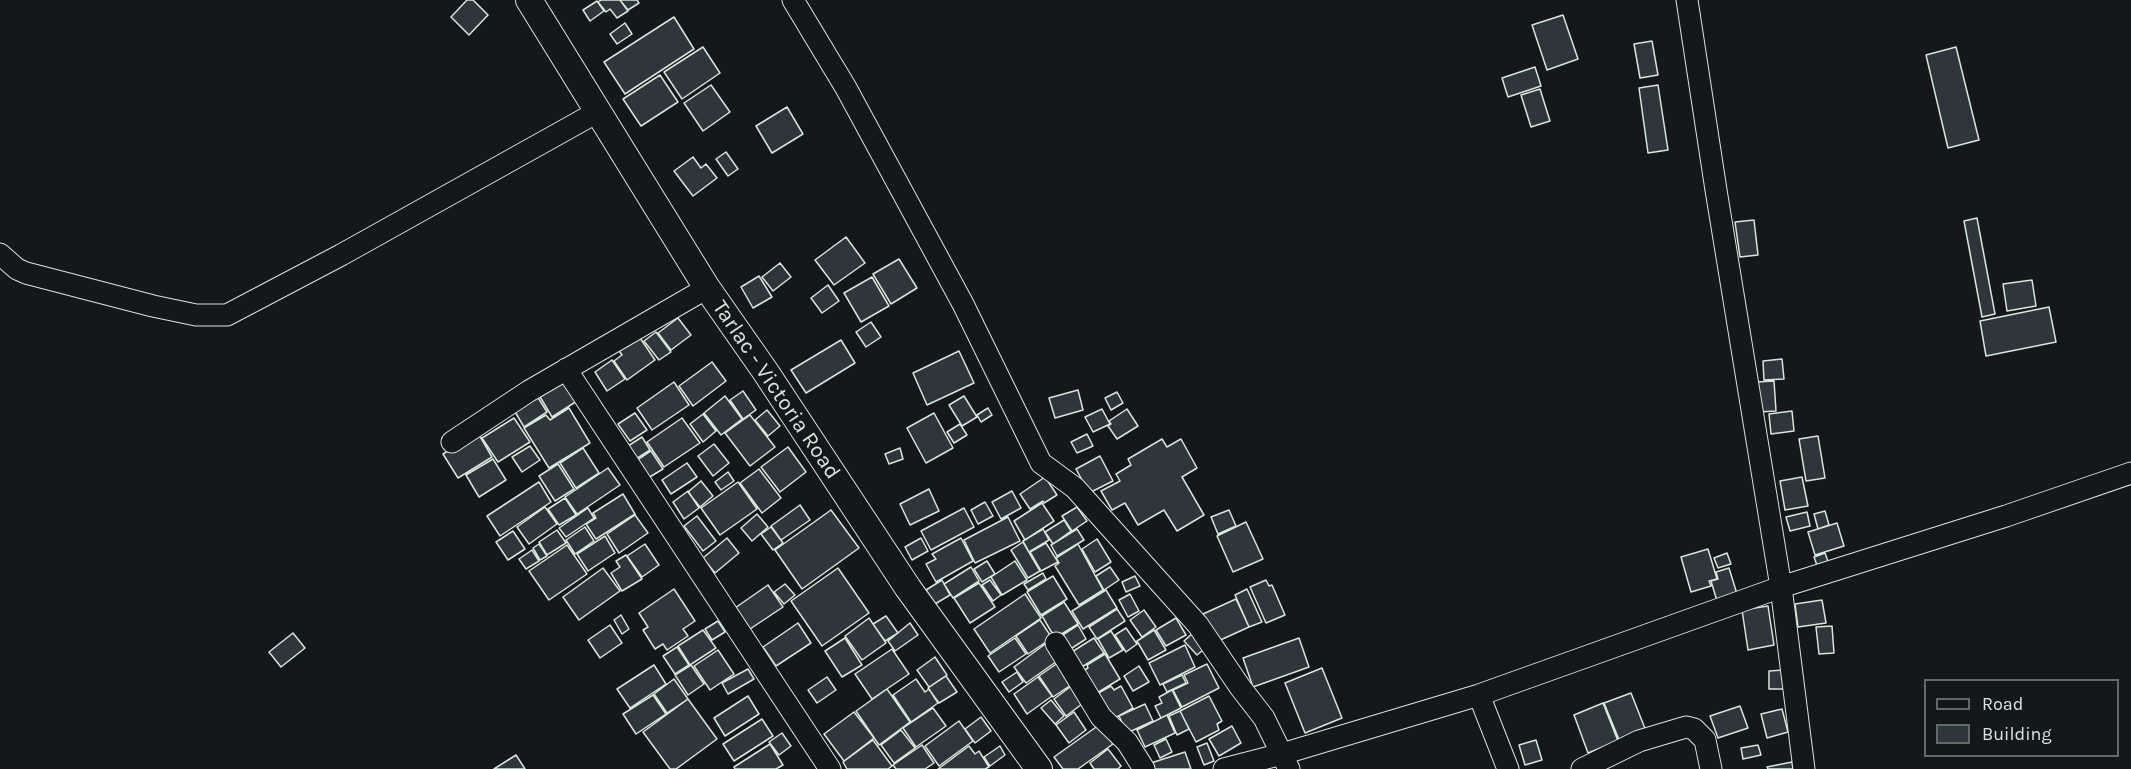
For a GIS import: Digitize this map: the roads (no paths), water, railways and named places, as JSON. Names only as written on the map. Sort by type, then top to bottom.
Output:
[{"type":"main road","name":"Tarlac - Victoria Road","points":[[528,0],[707,288],[778,390],[908,588],[1039,769]]},
{"type":"street","points":[[794,0],[846,87],[963,304],[1030,445],[1041,463],[1075,488],[1198,625],[1264,718],[1286,762]]},
{"type":"street","points":[[1687,0],[1781,587],[1804,769]]},
{"type":"street","points":[[0,254],[17,269],[26,273],[174,311],[196,315],[227,315],[341,255],[599,111]]},
{"type":"street","points":[[452,442],[529,391],[707,288]]},
{"type":"street","points":[[566,369],[830,769]]},
{"type":"street","points":[[1224,769],[1286,762],[1781,587],[2006,516],[2131,473]]},
{"type":"street","points":[[1056,644],[1101,717],[1127,742],[1144,769]]},
{"type":"street","points":[[1479,695],[1508,769]]},
{"type":"street","points":[[1582,769],[1640,741],[1686,727],[1694,729],[1705,740],[1712,769]]}]
